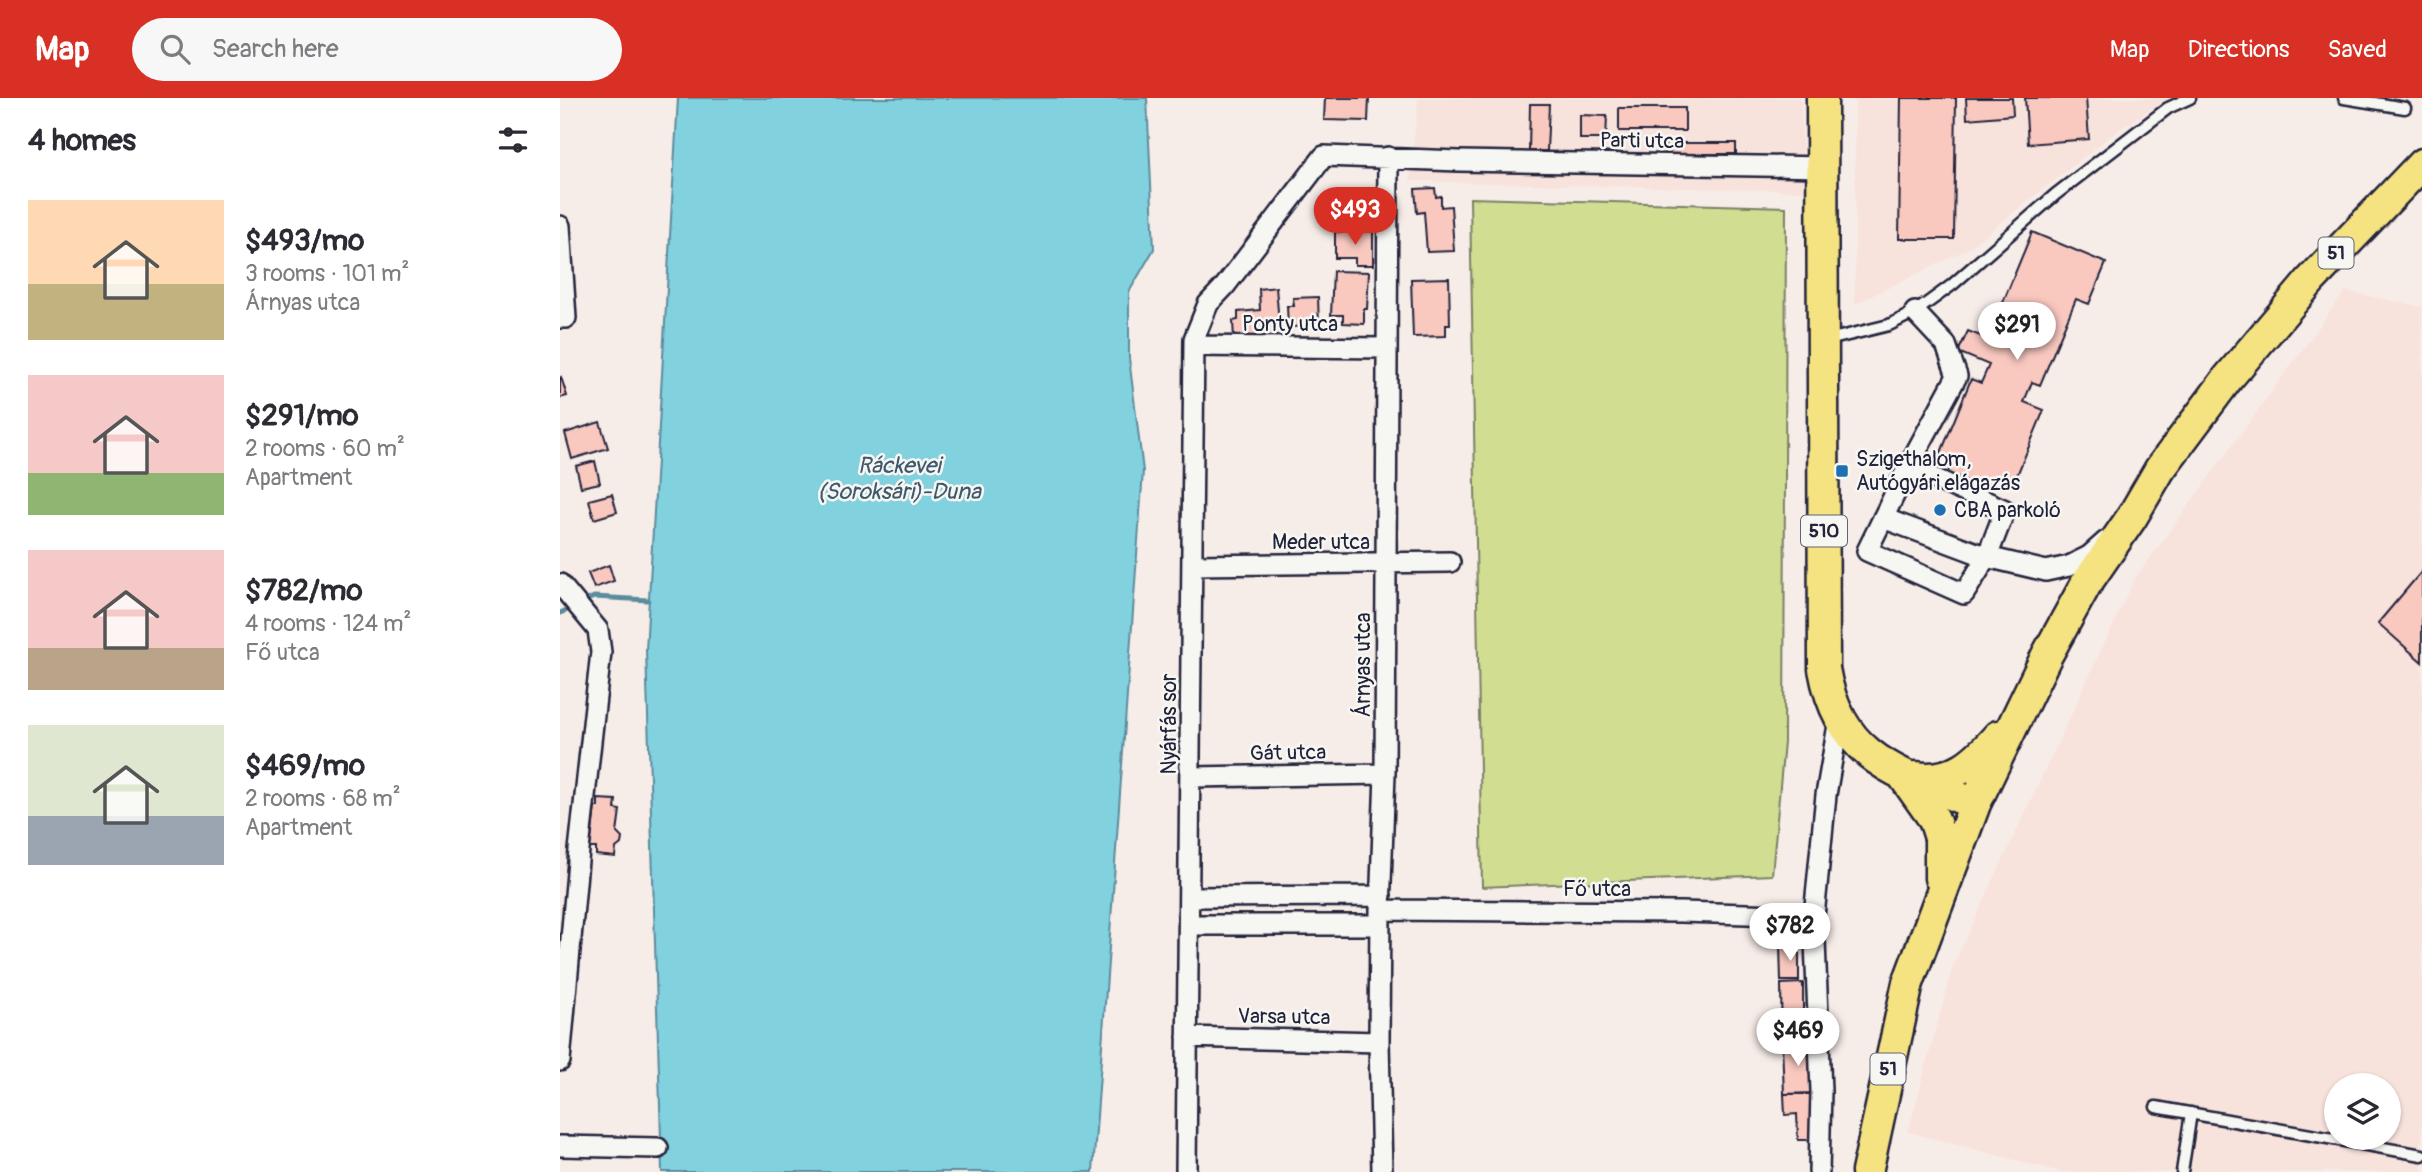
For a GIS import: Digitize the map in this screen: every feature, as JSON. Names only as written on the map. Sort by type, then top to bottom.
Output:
[{"type":"main road","name":"510","points":[[1822,98],[1824,669],[1829,695],[1839,719],[1863,749],[1879,762],[1975,804]]},
{"type":"main road","name":"51","points":[[1867,1172],[1908,983],[1975,804],[2047,655],[2086,584],[2132,517],[2160,469],[2254,346],[2311,280],[2422,164]]},
{"type":"main road","points":[[1902,774],[1935,778],[1955,774],[1982,755],[2019,712]]},
{"type":"main road","points":[[1902,774],[1934,819],[1940,838],[1941,897]]},
{"type":"street","name":"Nyárfás sor","points":[[1186,1172],[1194,339],[1208,304],[1225,286],[1324,156],[1388,158]]},
{"type":"street","name":"Parti utca","points":[[1388,158],[1824,167]]},
{"type":"street","name":"Árnyas utca","points":[[1382,1172],[1379,1042],[1385,774],[1388,158]]},
{"type":"street","points":[[560,226],[563,318]]},
{"type":"street","points":[[1909,465],[2005,510],[1987,557],[1964,594],[1867,551],[1909,465],[1957,376],[1946,345],[1915,312]]},
{"type":"street","name":"Ponty utca","points":[[1194,346],[1387,348]]},
{"type":"street","points":[[1883,518],[1987,557],[2046,571],[2069,566],[2089,556],[2132,517]]},
{"type":"street","name":"Meder utca","points":[[1192,565],[1450,562]]},
{"type":"street","points":[[560,1061],[579,850],[601,652],[598,630],[565,589]]},
{"type":"street","points":[[1819,1172],[1821,1091],[1814,916],[1826,795],[1839,719]]},
{"type":"street","name":"Gát utca","points":[[1191,777],[1385,774]]},
{"type":"street","name":"Fő utca","points":[[1189,897],[1380,910],[1681,912],[1814,916]]},
{"type":"street","name":"Fő utca","points":[[1189,925],[1380,910]]},
{"type":"street","name":"Varsa utca","points":[[1187,1037],[1379,1042]]},
{"type":"street","points":[[560,1146],[658,1148]]},
{"type":"lane","points":[[1824,341],[1889,325],[1915,312],[1952,285],[2056,194],[2168,108],[2190,98]]},
{"type":"lane","points":[[2344,98],[2405,107]]},
{"type":"lane","points":[[2156,1107],[2422,1155]]},
{"type":"lane","points":[[2182,1172],[2191,1113]]},
{"type":"shaded area","points":[[1418,98],[1801,98],[1804,191],[1410,181]]},
{"type":"shaded area","points":[[1855,98],[2169,98],[2121,128],[1966,250],[1855,304]]},
{"type":"shaded area","points":[[2345,291],[2422,307],[2422,1172],[2060,1172],[1908,1132],[1953,966],[2134,580]]},
{"type":"green space","points":[[1470,198],[1786,207],[1784,742],[1772,875],[1482,887]]},
{"type":"water","name":"Ráckevei (Soroksári)-Duna","points":[[678,98],[1147,98],[1154,249],[1129,292],[1129,358],[1143,471],[1093,1172],[662,1172],[646,650]]},
{"type":"building","points":[[1325,98],[1369,98],[1368,121],[1324,120]]},
{"type":"building","points":[[1901,98],[1956,98],[1954,239],[1899,239]]},
{"type":"building","points":[[1966,98],[2012,98],[2013,115],[1967,119]]},
{"type":"building","points":[[2025,98],[2086,98],[2089,139],[2028,144]]},
{"type":"building","points":[[1530,104],[1549,104],[1547,151],[1529,151]]},
{"type":"building","points":[[1619,108],[1685,108],[1685,131],[1619,131]]},
{"type":"building","points":[[1580,115],[1607,116],[1606,139],[1580,139]]},
{"type":"building","points":[[1665,143],[1736,143],[1736,154],[1665,154]]},
{"type":"building","points":[[1435,188],[1436,197],[1441,196],[1441,207],[1451,206],[1454,251],[1427,252],[1424,212],[1417,213],[1415,189]]},
{"type":"building","points":[[1373,231],[1373,265],[1355,265],[1355,258],[1335,258],[1335,232]]},
{"type":"building","points":[[2032,232],[2106,263],[2089,304],[2076,299],[2040,385],[2032,382],[2024,402],[2044,410],[2013,485],[1992,477],[1986,491],[1947,475],[1953,460],[1940,455],[1971,379],[1981,383],[1989,365],[1958,352],[1968,331],[1988,339]]},
{"type":"building","points":[[1333,271],[1369,272],[1364,324],[1343,323],[1343,315],[1331,315]]},
{"type":"building","points":[[1449,278],[1450,325],[1446,325],[1446,336],[1413,337],[1411,279]]},
{"type":"building","points":[[1276,287],[1280,336],[1234,339],[1233,321],[1238,320],[1238,312],[1260,310],[1259,289]]},
{"type":"building","points":[[1318,297],[1319,326],[1288,327],[1287,306],[1294,306],[1293,298]]},
{"type":"building","points":[[560,378],[567,396],[560,398]]},
{"type":"building","points":[[600,422],[608,448],[572,459],[565,433]]},
{"type":"building","points":[[595,461],[600,483],[581,487],[576,466]]},
{"type":"building","points":[[612,494],[617,512],[594,519],[589,500]]},
{"type":"building","points":[[609,565],[614,581],[594,588],[588,573]]},
{"type":"building","points":[[2422,571],[2422,662],[2378,623]]},
{"type":"building","points":[[598,799],[616,800],[615,809],[620,810],[617,833],[622,838],[621,844],[616,848],[615,857],[596,855],[596,848],[590,848]]},
{"type":"building","points":[[1780,929],[1810,929],[1809,945],[1780,945]]},
{"type":"building","points":[[1780,945],[1799,945],[1799,981],[1781,981]]},
{"type":"building","points":[[1803,983],[1803,1014],[1814,1014],[1814,1044],[1782,1044],[1781,984]]},
{"type":"building","points":[[1782,1044],[1814,1044],[1814,1093],[1784,1094]]},
{"type":"building","points":[[1784,1094],[1811,1094],[1812,1140],[1798,1140],[1797,1114],[1785,1115]]},
{"type":"waterway","points":[[582,602],[594,597],[648,600]]},
{"type":"waterway","points":[[560,613],[574,607]]},
{"type":"place","name":"Szigethalom, Autógyári elágazás","points":[[1842,471]]},
{"type":"place","name":"CBA parkoló","points":[[1940,510]]}]
